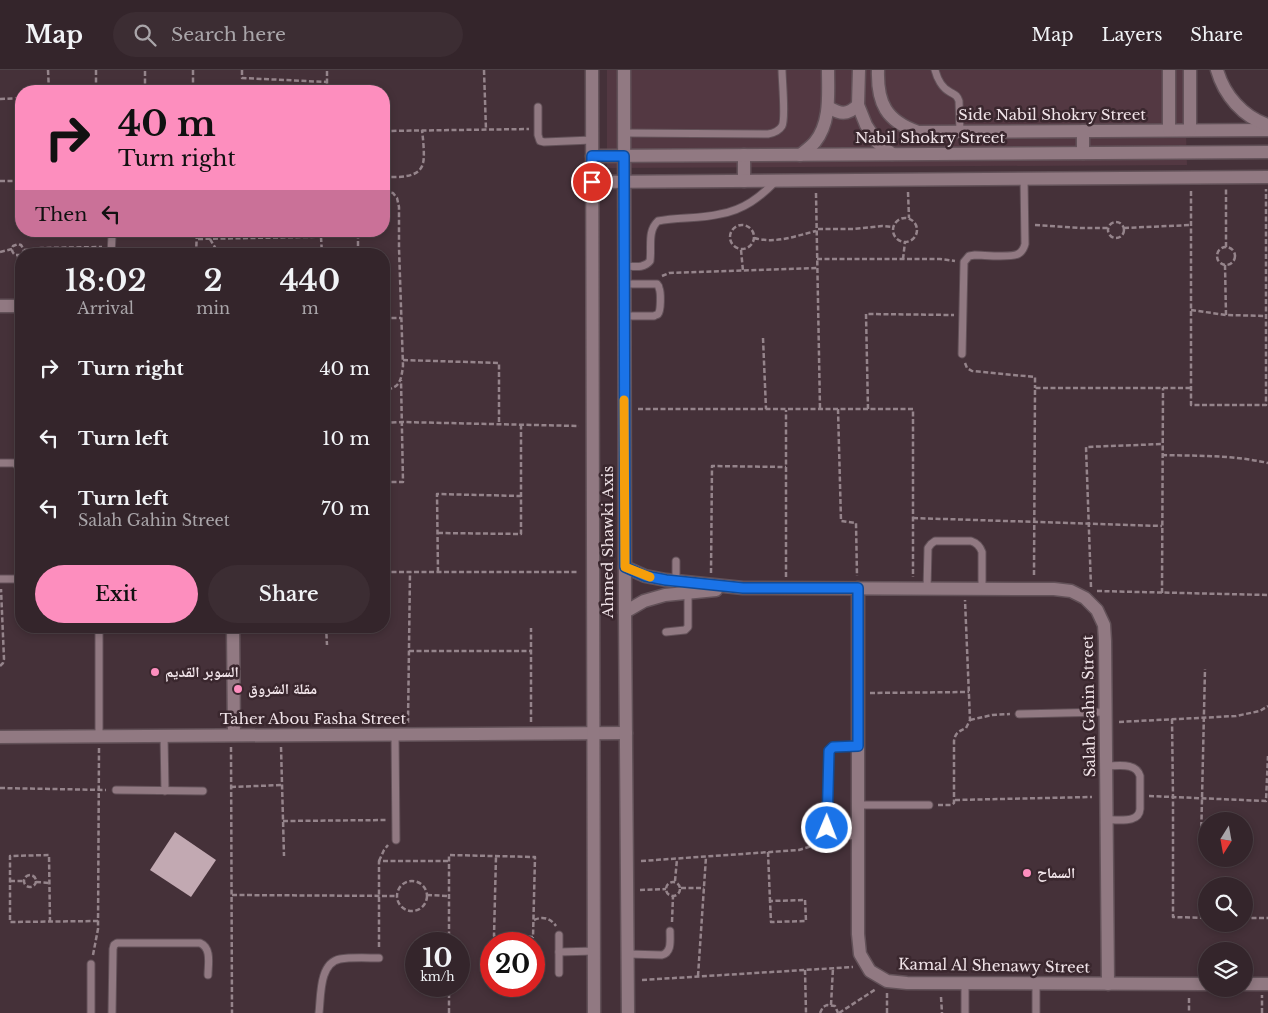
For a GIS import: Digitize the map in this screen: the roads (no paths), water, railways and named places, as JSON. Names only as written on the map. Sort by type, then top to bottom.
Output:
[{"type":"street","name":"Ahmed Shawki Axis","points":[[592,70],[594,1013]]},
{"type":"street","name":"Ahmed Shawki Axis","points":[[624,70],[628,1013]]},
{"type":"street","points":[[800,155],[815,143],[825,126],[828,107],[828,70]]},
{"type":"street","points":[[859,70],[858,105],[866,125],[877,142],[892,154]]},
{"type":"street","name":"Side Nabil Shokry Street","points":[[878,70],[879,94],[884,107],[893,119],[905,127],[918,132],[1268,130]]},
{"type":"street","points":[[1169,70],[1169,130]]},
{"type":"street","points":[[1190,70],[1190,130]]},
{"type":"street","points":[[1217,70],[1219,80],[1229,97],[1243,112],[1268,125]]},
{"type":"street","points":[[828,107],[842,113],[848,113],[858,105]]},
{"type":"street","points":[[1083,131],[1083,153]]},
{"type":"street","name":"Nabil Shokry Street","points":[[592,156],[1268,152]]},
{"type":"street","points":[[744,155],[744,181]]},
{"type":"street","points":[[592,182],[1267,177]]},
{"type":"street","points":[[0,306],[15,306]]},
{"type":"street","name":"Salah Gahin Street","points":[[625,567],[645,576],[666,580],[743,588]]},
{"type":"street","name":"Salah Gahin Street","points":[[625,612],[644,601],[665,595],[743,588],[1054,589],[1070,591],[1085,598],[1097,610],[1104,625],[1105,641],[1108,984]]},
{"type":"street","points":[[858,588],[858,836]]},
{"type":"street","points":[[233,633],[233,735]]},
{"type":"street","name":"Taher Abou Fasha Street","points":[[0,737],[626,733]]},
{"type":"street","name":"Kamal Al Shenawy Street","points":[[858,836],[858,934],[860,954],[870,971],[887,981],[908,983],[1198,984]]},
{"type":"street","points":[[1253,984],[1268,984]]},
{"type":"lane","points":[[624,133],[768,134],[774,132],[778,130],[783,122],[782,70]]},
{"type":"lane","points":[[935,70],[944,88],[958,98],[960,132]]},
{"type":"lane","points":[[538,107],[540,140],[544,142],[592,140]]},
{"type":"lane","points":[[962,354],[964,262],[969,256],[1012,255],[1018,254],[1023,250],[1025,244],[1024,179]]},
{"type":"lane","points":[[624,266],[643,266],[650,261],[651,232],[653,226],[658,221],[720,214],[741,208],[760,196],[776,180]]},
{"type":"lane","points":[[624,284],[657,284],[660,290],[660,312],[657,315],[624,316]]},
{"type":"lane","points":[[0,463],[15,464]]},
{"type":"lane","points":[[927,589],[928,548],[935,541],[971,542],[976,543],[980,547],[982,552],[982,589]]},
{"type":"lane","points":[[676,561],[676,581]]},
{"type":"lane","points":[[1,579],[15,579]]},
{"type":"lane","points":[[666,632],[685,630],[688,627],[688,593]]},
{"type":"lane","points":[[99,633],[99,736]]},
{"type":"lane","points":[[1019,714],[1106,718]]},
{"type":"lane","points":[[396,840],[402,734]]},
{"type":"lane","points":[[164,736],[165,790]]},
{"type":"lane","points":[[858,746],[833,747],[829,751],[827,828],[829,834],[832,835],[858,836]]},
{"type":"lane","points":[[1106,766],[1135,767],[1139,771],[1140,776],[1140,814],[1132,819],[1107,820]]},
{"type":"lane","points":[[116,790],[203,791]]},
{"type":"lane","points":[[858,805],[929,805]]},
{"type":"lane","points":[[628,954],[666,954],[669,950],[670,931]]},
{"type":"lane","points":[[559,935],[559,973]]},
{"type":"lane","points":[[112,1013],[113,949],[117,943],[204,945],[208,953],[208,975]]},
{"type":"lane","points":[[559,952],[594,951]]},
{"type":"lane","points":[[319,1013],[323,976],[332,962],[339,959],[379,958]]},
{"type":"lane","points":[[91,964],[91,1013]]},
{"type":"lane","points":[[965,983],[965,1013]]},
{"type":"lane","points":[[1036,984],[1036,1013]]},
{"type":"place","name":"السوبر القديم","points":[[155,672]]},
{"type":"place","name":"مقلة الشروق","points":[[238,689]]},
{"type":"place","name":"السماح","points":[[1027,873]]}]
